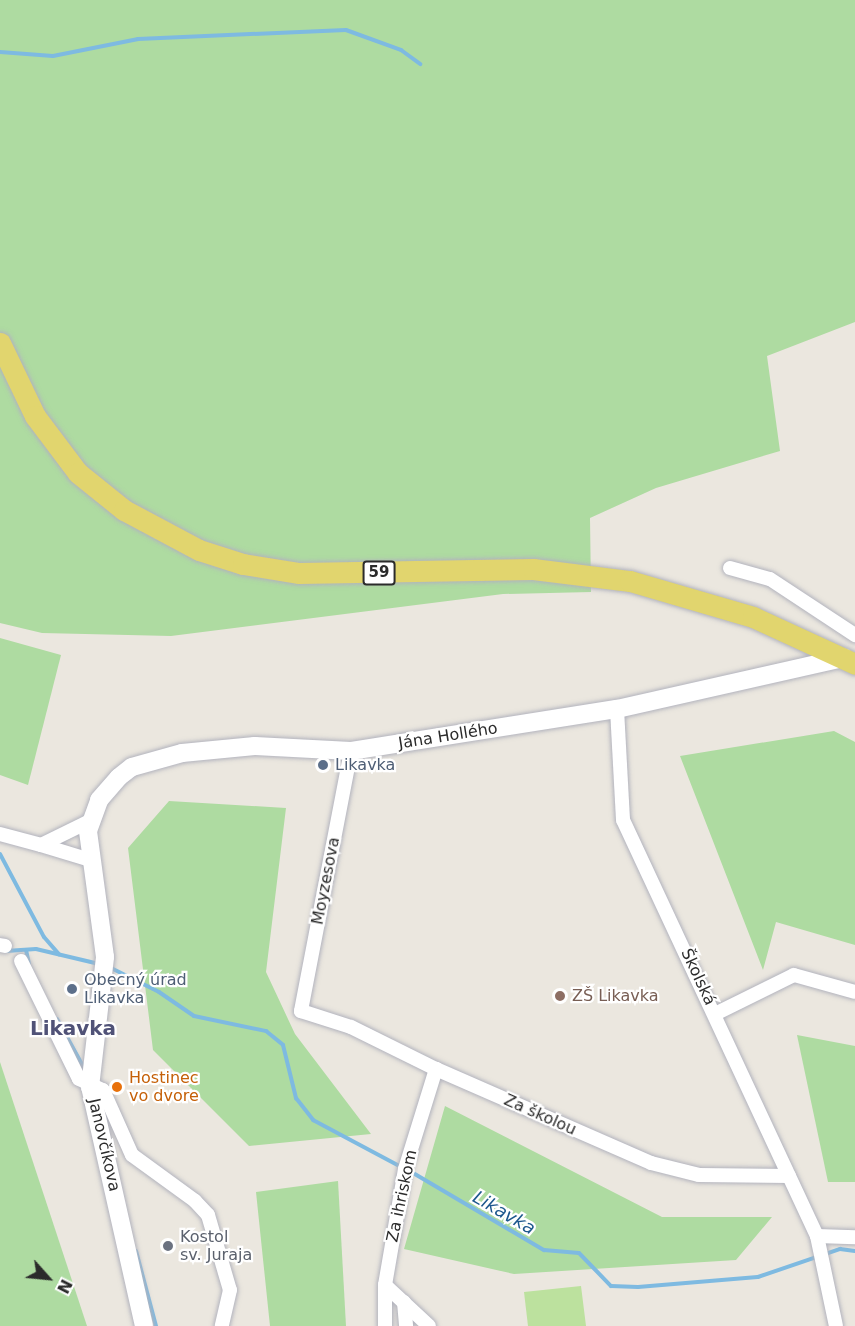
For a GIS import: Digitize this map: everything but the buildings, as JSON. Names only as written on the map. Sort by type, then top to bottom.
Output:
[{"type":"main road","name":"59","points":[[0,343],[35,416],[78,473],[130,514],[199,550],[243,564],[299,573],[533,569],[630,581],[753,617],[850,661]]},
{"type":"street","points":[[730,568],[770,579],[855,635]]},
{"type":"street","name":"Jána Hollého","points":[[90,820],[99,800],[119,777],[132,767],[159,758],[255,746],[351,751],[617,710],[850,661]]},
{"type":"street","name":"Školská","points":[[617,710],[623,820],[817,1236],[836,1326]]},
{"type":"street","name":"Moyzesova","points":[[301,1011],[351,751]]},
{"type":"street","points":[[41,845],[90,820]]},
{"type":"street","name":"Janovčíkova","points":[[90,820],[90,860],[105,957],[105,978],[90,1087],[144,1326]]},
{"type":"street","points":[[5,835],[90,860]]},
{"type":"street","points":[[21,961],[79,1079],[90,1087],[103,1090],[132,1155],[195,1201],[208,1215],[230,1290],[222,1326]]},
{"type":"street","points":[[715,1014],[794,975],[855,992]]},
{"type":"street","name":"Za školou","points":[[301,1011],[351,1027],[436,1069],[651,1163],[680,1172],[789,1176]]},
{"type":"street","name":"Za ihriskom","points":[[385,1326],[385,1285],[405,1169],[436,1069]]},
{"type":"street","points":[[817,1236],[855,1237]]},
{"type":"street","points":[[385,1285],[429,1326]]},
{"type":"street","points":[[404,1302],[406,1326]]},
{"type":"green space","points":[[0,0],[855,0],[855,322],[767,356],[780,451],[656,488],[590,518],[591,592],[503,594],[171,636],[42,633],[0,623]]},
{"type":"green space","points":[[0,638],[61,655],[28,785],[0,775]]},
{"type":"green space","points":[[834,731],[855,742],[855,945],[776,922],[763,970],[680,756]]},
{"type":"green space","points":[[169,801],[286,808],[266,972],[295,1034],[371,1134],[249,1146],[153,1050],[128,848]]},
{"type":"green space","points":[[797,1035],[855,1046],[855,1182],[828,1182]]},
{"type":"green space","points":[[0,1062],[87,1326],[0,1326]]},
{"type":"green space","points":[[445,1106],[662,1217],[772,1217],[736,1260],[514,1274],[404,1249]]},
{"type":"green space","points":[[338,1181],[346,1326],[270,1326],[256,1192]]},
{"type":"green space","points":[[581,1286],[586,1326],[528,1326],[524,1292]]},
{"type":"waterway","points":[[0,52],[53,56],[138,39],[346,30],[401,50],[420,64]]},
{"type":"waterway","points":[[0,854],[44,937],[59,954]]},
{"type":"waterway","name":"Likavka","points":[[6,951],[36,949],[99,964]]},
{"type":"waterway","points":[[26,950],[29,964]]},
{"type":"waterway","name":"Likavka","points":[[109,967],[159,992],[194,1016],[266,1031],[283,1045],[296,1098],[313,1120],[401,1167]]},
{"type":"waterway","points":[[57,1019],[85,1070]]},
{"type":"waterway","name":"Likavka","points":[[408,1170],[544,1250],[579,1253],[611,1286],[638,1287],[758,1277],[840,1249],[855,1251]]},
{"type":"waterway","points":[[136,1251],[156,1326]]},
{"type":"place","name":"Likavka","points":[[323,765]]},
{"type":"place","name":"Obecný úrad Likavka","points":[[72,989]]},
{"type":"place","name":"ZŠ Likavka","points":[[560,996]]},
{"type":"place","name":"Hostinec vo dvore","points":[[117,1087]]},
{"type":"place","name":"Kostol sv. Juraja","points":[[168,1246]]},
{"type":"district","name":"Likavka","points":[[73,1028]]}]
